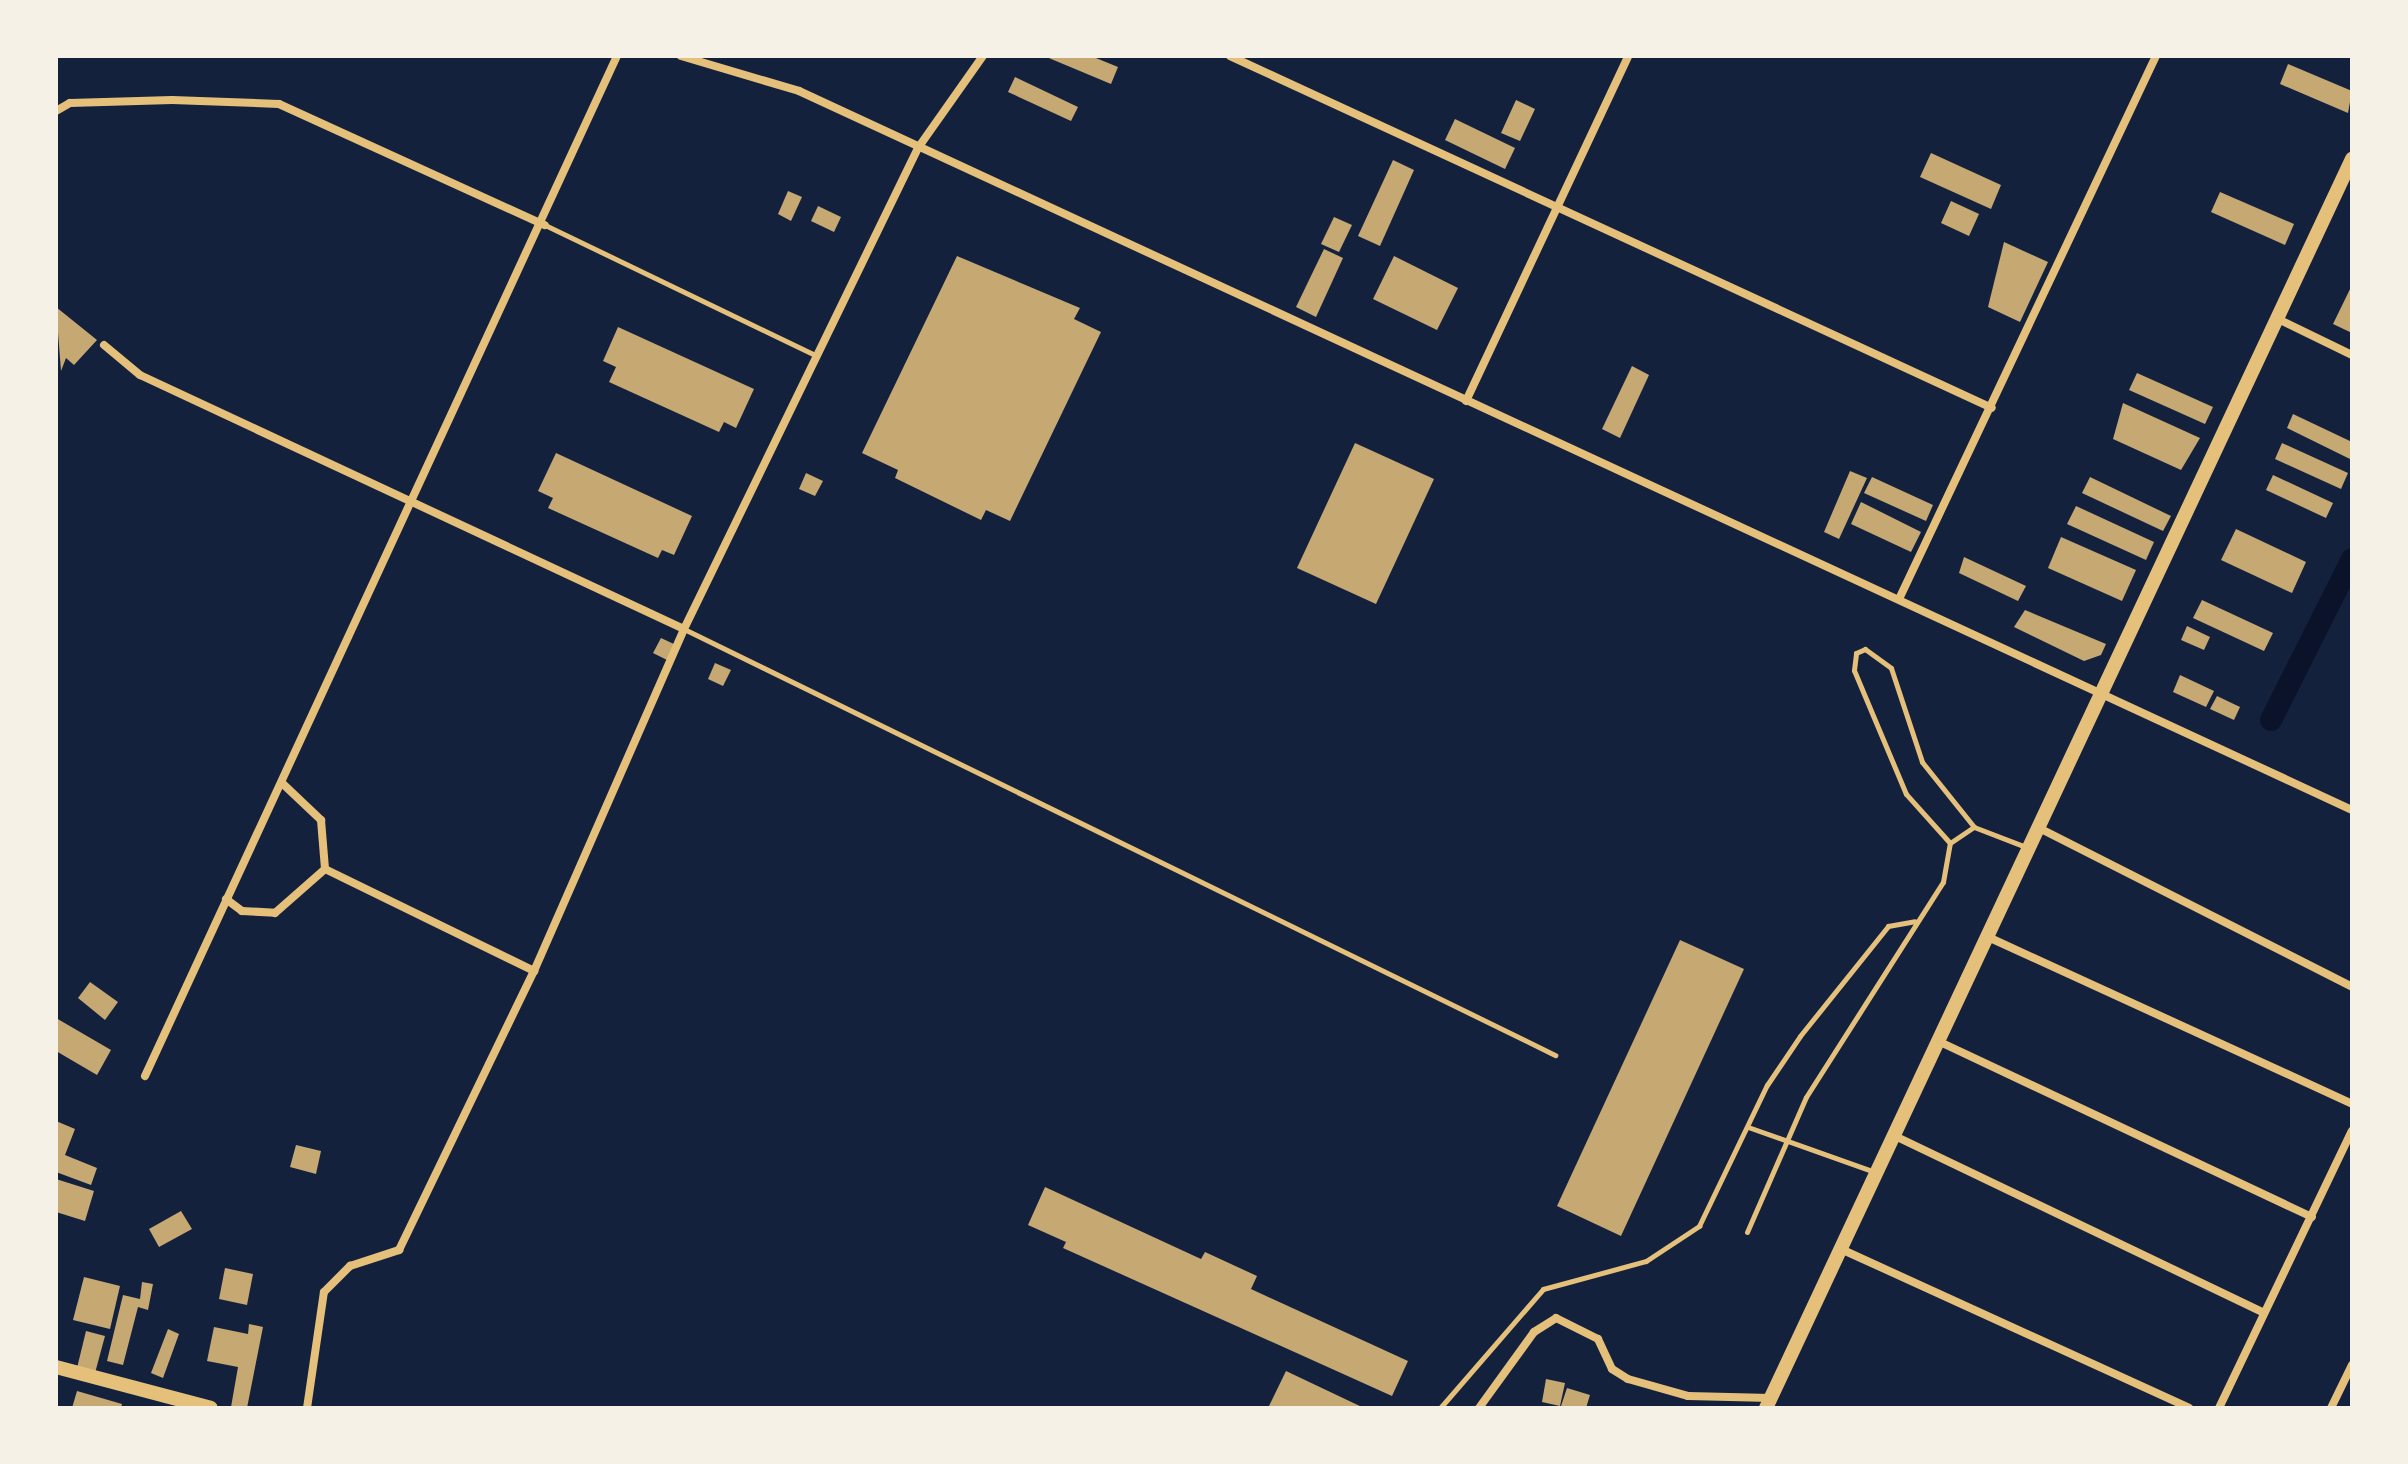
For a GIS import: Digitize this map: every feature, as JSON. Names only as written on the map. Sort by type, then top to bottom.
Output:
[{"type":"street","points":[[145,1076],[412,496],[545,225],[617,56]]},
{"type":"street","points":[[681,56],[799,91],[1693,510],[1900,597],[2352,810]]},
{"type":"street","points":[[307,1408],[324,1292],[350,1266],[399,1250],[534,971],[684,629],[918,148],[983,56]]},
{"type":"street","points":[[1230,56],[1555,209],[1992,408]]},
{"type":"street","points":[[1466,401],[1628,56]]},
{"type":"street","points":[[1900,597],[2156,56]]},
{"type":"street","points":[[56,111],[70,103],[172,100],[279,104],[545,225]]},
{"type":"street","points":[[1479,1408],[1534,1332],[1556,1318],[1598,1339],[1612,1369],[1628,1379],[1688,1396],[1768,1403],[1897,1137],[2352,159]]},
{"type":"street","points":[[2278,319],[2352,355]]},
{"type":"street","points":[[104,345],[140,375],[412,496],[684,629]]},
{"type":"street","points":[[282,783],[321,820],[325,869]]},
{"type":"street","points":[[2041,829],[2352,987]]},
{"type":"street","points":[[325,869],[534,971]]},
{"type":"street","points":[[226,899],[242,911],[275,913],[325,869]]},
{"type":"street","points":[[1988,937],[2352,1104]]},
{"type":"street","points":[[1940,1042],[2312,1217]]},
{"type":"street","points":[[2219,1408],[2352,1131]]},
{"type":"street","points":[[1897,1137],[2264,1313]]},
{"type":"street","points":[[1843,1250],[2189,1408]]},
{"type":"street","points":[[2331,1408],[2352,1365]]},
{"type":"street","points":[[56,1367],[211,1408]]},
{"type":"lane","points":[[545,225],[818,356]]},
{"type":"lane","points":[[684,629],[1555,1055]]},
{"type":"lane","points":[[1950,843],[1906,794],[1854,670],[1856,653],[1865,649],[1891,668],[1922,762],[1974,827],[2031,849]]},
{"type":"lane","points":[[1747,1232],[1784,1140],[1907,949],[1915,921],[1943,882],[1950,843],[1974,827]]},
{"type":"lane","points":[[1440,1408],[1543,1289],[1646,1261],[1699,1226],[1767,1085],[1826,1001],[1888,926],[1915,921]]},
{"type":"lane","points":[[1748,1127],[1879,1173]]},
{"type":"building","points":[[1044,56],[1091,56],[1118,67],[1111,84]]},
{"type":"building","points":[[2288,64],[2352,91],[2348,113],[2280,84]]},
{"type":"building","points":[[1015,77],[1078,107],[1071,121],[1008,92]]},
{"type":"building","points":[[1516,100],[1535,109],[1520,141],[1501,133]]},
{"type":"building","points":[[1455,119],[1515,148],[1505,169],[1445,140]]},
{"type":"building","points":[[1931,153],[2001,185],[1991,209],[1920,177]]},
{"type":"building","points":[[1393,160],[1414,170],[1380,246],[1358,236]]},
{"type":"building","points":[[788,191],[802,197],[791,221],[778,214]]},
{"type":"building","points":[[2220,192],[2294,224],[2285,245],[2211,212]]},
{"type":"building","points":[[1951,201],[1979,214],[1969,236],[1941,223]]},
{"type":"building","points":[[818,206],[841,217],[834,232],[811,221]]},
{"type":"building","points":[[1334,217],[1352,225],[1339,252],[1321,244]]},
{"type":"building","points":[[2004,242],[2048,262],[2020,322],[1988,307]]},
{"type":"building","points":[[1324,249],[1343,258],[1316,317],[1296,307]]},
{"type":"building","points":[[957,256],[1080,308],[1074,319],[1101,332],[1010,521],[986,510],[981,520],[895,478],[898,470],[862,453]]},
{"type":"building","points":[[1394,256],[1458,288],[1437,330],[1373,299]]},
{"type":"building","points":[[2352,285],[2352,333],[2333,324]]},
{"type":"building","points":[[56,307],[97,340],[74,365],[66,358],[61,371]]},
{"type":"building","points":[[618,327],[754,389],[736,428],[724,422],[719,432],[609,382],[616,367],[603,361]]},
{"type":"building","points":[[1632,366],[1649,375],[1620,438],[1602,429]]},
{"type":"building","points":[[2137,373],[2213,407],[2205,424],[2129,390]]},
{"type":"building","points":[[2123,403],[2200,438],[2181,470],[2113,439]]},
{"type":"building","points":[[2293,414],[2352,442],[2352,460],[2287,428]]},
{"type":"building","points":[[1355,443],[1434,479],[1376,604],[1297,568]]},
{"type":"building","points":[[2282,443],[2348,473],[2341,489],[2275,459]]},
{"type":"building","points":[[556,453],[692,516],[674,555],[662,550],[658,558],[548,508],[553,498],[538,491]]},
{"type":"building","points":[[1850,471],[1867,478],[1839,539],[1824,532]]},
{"type":"building","points":[[806,473],[823,481],[815,496],[799,489]]},
{"type":"building","points":[[2273,475],[2333,503],[2326,518],[2266,490]]},
{"type":"building","points":[[1872,477],[1933,505],[1926,521],[1864,493]]},
{"type":"building","points":[[2090,477],[2171,516],[2163,531],[2082,493]]},
{"type":"building","points":[[1861,502],[1921,532],[1911,552],[1851,524]]},
{"type":"building","points":[[2076,506],[2154,542],[2146,560],[2067,524]]},
{"type":"building","points":[[2236,529],[2306,562],[2292,593],[2221,560]]},
{"type":"building","points":[[2061,537],[2136,570],[2122,601],[2048,568]]},
{"type":"building","points":[[1964,557],[2026,586],[2018,601],[1959,573]]},
{"type":"building","points":[[2202,600],[2273,633],[2264,651],[2193,618]]},
{"type":"building","points":[[2025,610],[2106,644],[2101,655],[2084,661],[2014,627]]},
{"type":"building","points":[[2187,626],[2210,637],[2204,650],[2181,640]]},
{"type":"building","points":[[661,638],[676,645],[669,661],[653,653]]},
{"type":"building","points":[[715,663],[731,670],[723,686],[708,679]]},
{"type":"building","points":[[2180,675],[2214,691],[2206,707],[2173,692]]},
{"type":"building","points":[[2217,696],[2240,707],[2234,720],[2210,709]]},
{"type":"building","points":[[1680,940],[1744,969],[1621,1236],[1557,1206]]},
{"type":"building","points":[[90,982],[118,1002],[105,1020],[78,998]]},
{"type":"building","points":[[56,1018],[111,1050],[97,1075],[56,1051]]},
{"type":"building","points":[[56,1121],[75,1129],[65,1155],[97,1168],[91,1185],[56,1172]]},
{"type":"building","points":[[296,1145],[321,1151],[316,1174],[290,1167]]},
{"type":"building","points":[[56,1179],[94,1191],[85,1221],[56,1212]]},
{"type":"building","points":[[1045,1187],[1201,1259],[1205,1252],[1257,1276],[1251,1289],[1408,1361],[1392,1396],[1063,1248],[1066,1242],[1028,1225]]},
{"type":"building","points":[[181,1211],[192,1229],[159,1247],[149,1229]]},
{"type":"building","points":[[225,1268],[253,1274],[247,1305],[219,1299]]},
{"type":"building","points":[[84,1277],[120,1286],[110,1329],[73,1320]]},
{"type":"building","points":[[142,1282],[153,1284],[148,1310],[138,1307],[123,1365],[107,1361],[123,1295],[140,1299]]},
{"type":"building","points":[[249,1324],[263,1327],[247,1408],[231,1407],[238,1367],[207,1361],[214,1327],[248,1334]]},
{"type":"building","points":[[168,1329],[179,1334],[163,1378],[151,1373]]},
{"type":"building","points":[[86,1331],[105,1336],[95,1373],[77,1368]]},
{"type":"building","points":[[1286,1371],[1364,1408],[1268,1408]]},
{"type":"building","points":[[1546,1379],[1565,1383],[1560,1406],[1542,1402]]},
{"type":"building","points":[[1567,1388],[1590,1395],[1586,1408],[1561,1406]]},
{"type":"building","points":[[77,1391],[122,1404],[121,1408],[72,1408]]},
{"type":"waterway","points":[[2271,720],[2352,559]]}]
